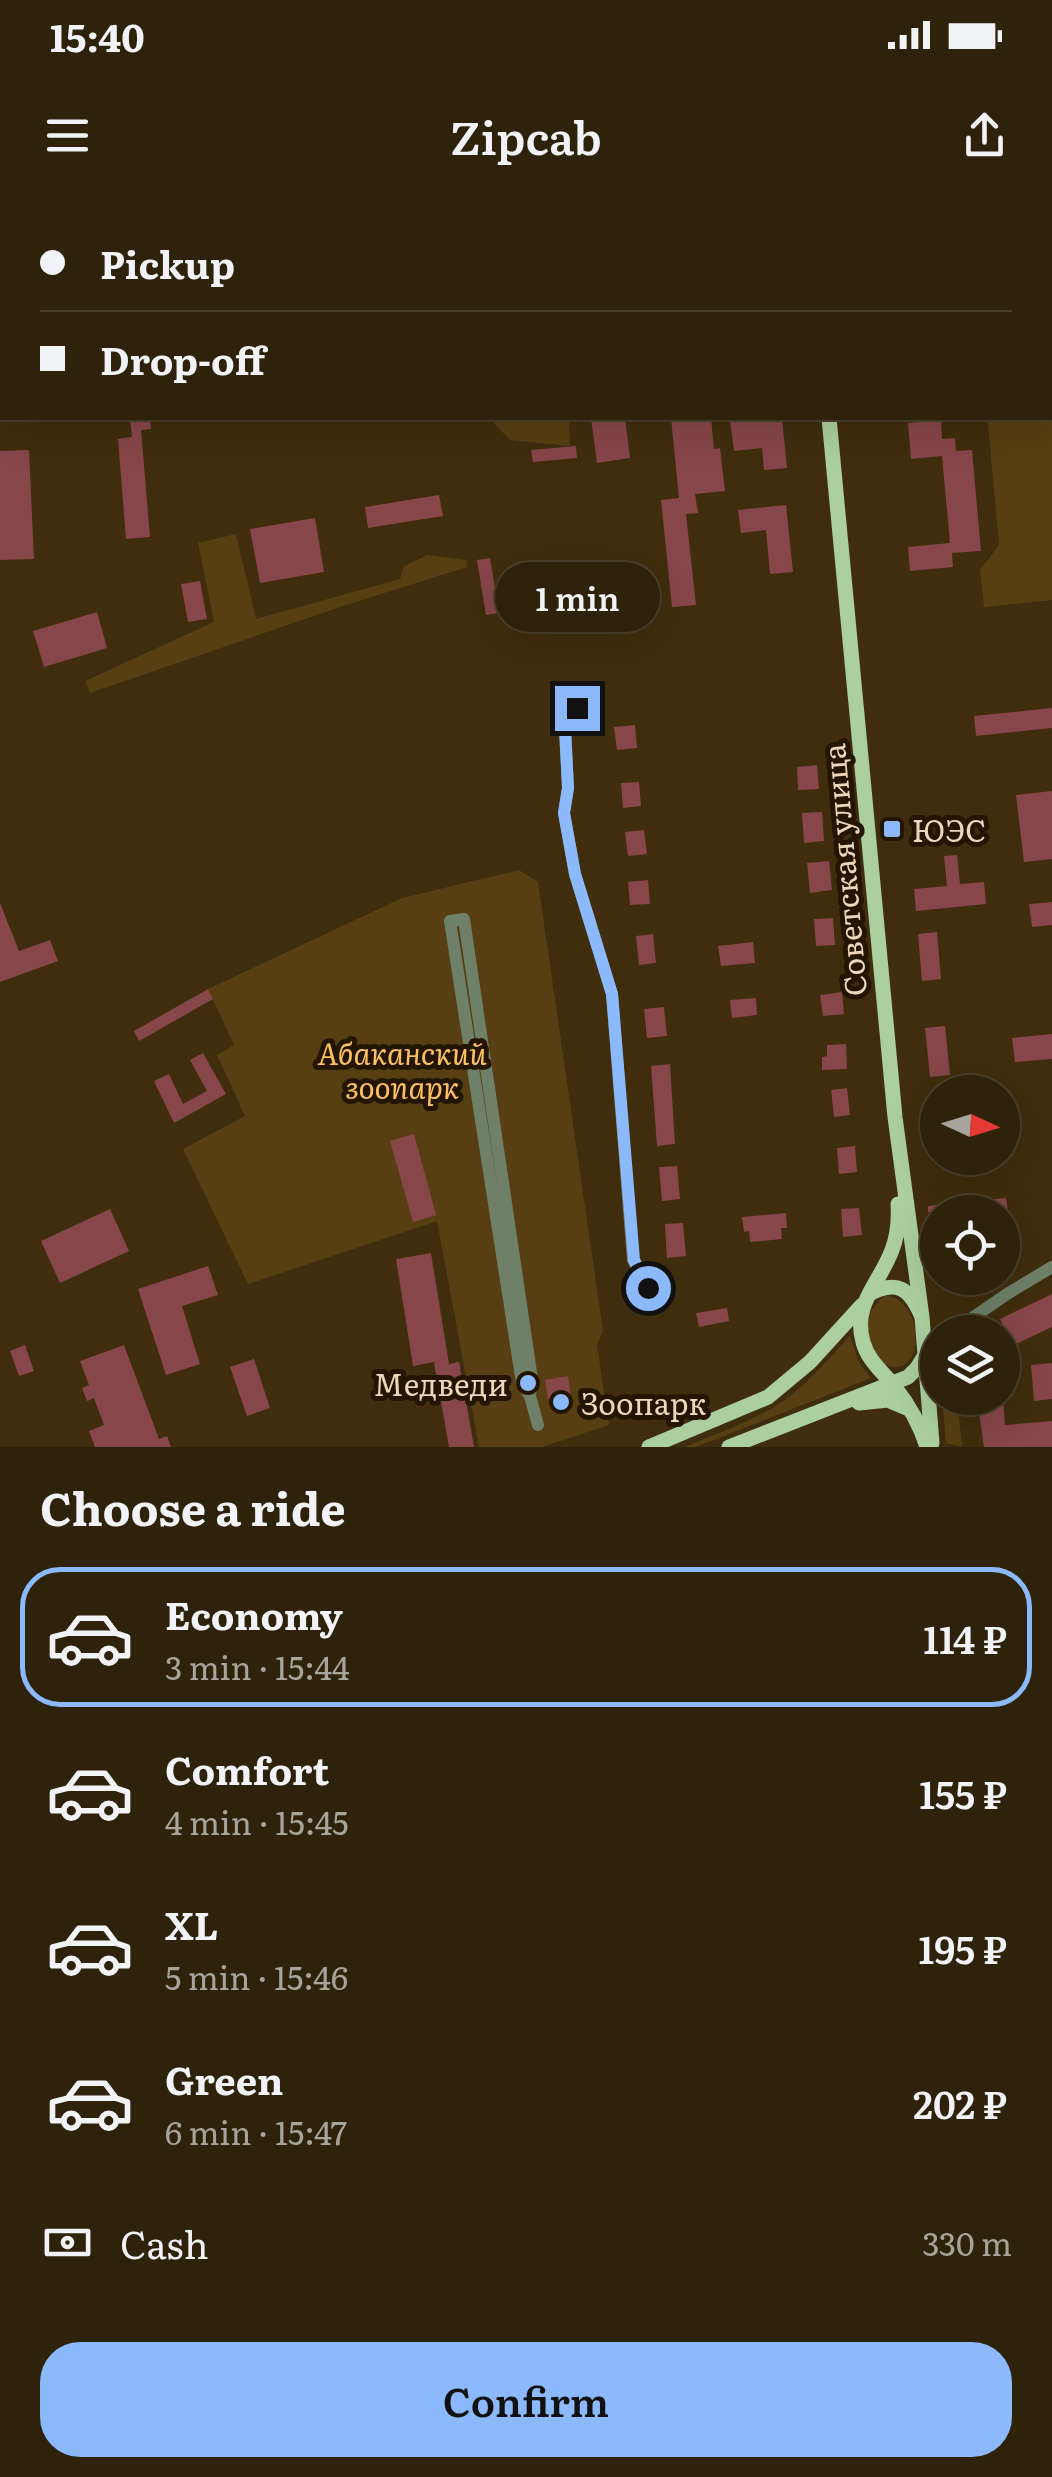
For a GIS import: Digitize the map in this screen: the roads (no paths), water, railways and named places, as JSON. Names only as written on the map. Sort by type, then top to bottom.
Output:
[{"type":"main road","name":"Советская улица","points":[[829,420],[898,1145],[922,1315]]},
{"type":"main road","points":[[649,1447],[768,1397],[810,1362],[865,1300],[885,1268],[898,1231],[898,1145]]},
{"type":"main road","points":[[921,1315],[905,1290],[884,1286],[865,1300],[862,1341],[869,1356],[913,1411],[930,1447]]},
{"type":"main road","points":[[729,1447],[908,1377],[920,1363]]},
{"type":"main road","points":[[816,1413],[875,1400],[898,1402],[913,1411]]},
{"type":"main road","points":[[930,1415],[930,1447]]},
{"type":"street","points":[[577,708],[565,728],[568,788],[564,813],[575,874],[612,994],[634,1260],[648,1288]]},
{"type":"street","points":[[530,1396],[532,1379],[464,919],[450,921],[522,1383],[538,1425]]},
{"type":"street","points":[[977,1315],[1052,1268]]},
{"type":"place","name":"ЮЭС","points":[[892,829]]},
{"type":"place","name":"Медведи","points":[[528,1383]]},
{"type":"place","name":"Зоопарк","points":[[561,1402]]},
{"type":"park label","name":"Абаканский зоопарк","points":[[402,1069]]}]
